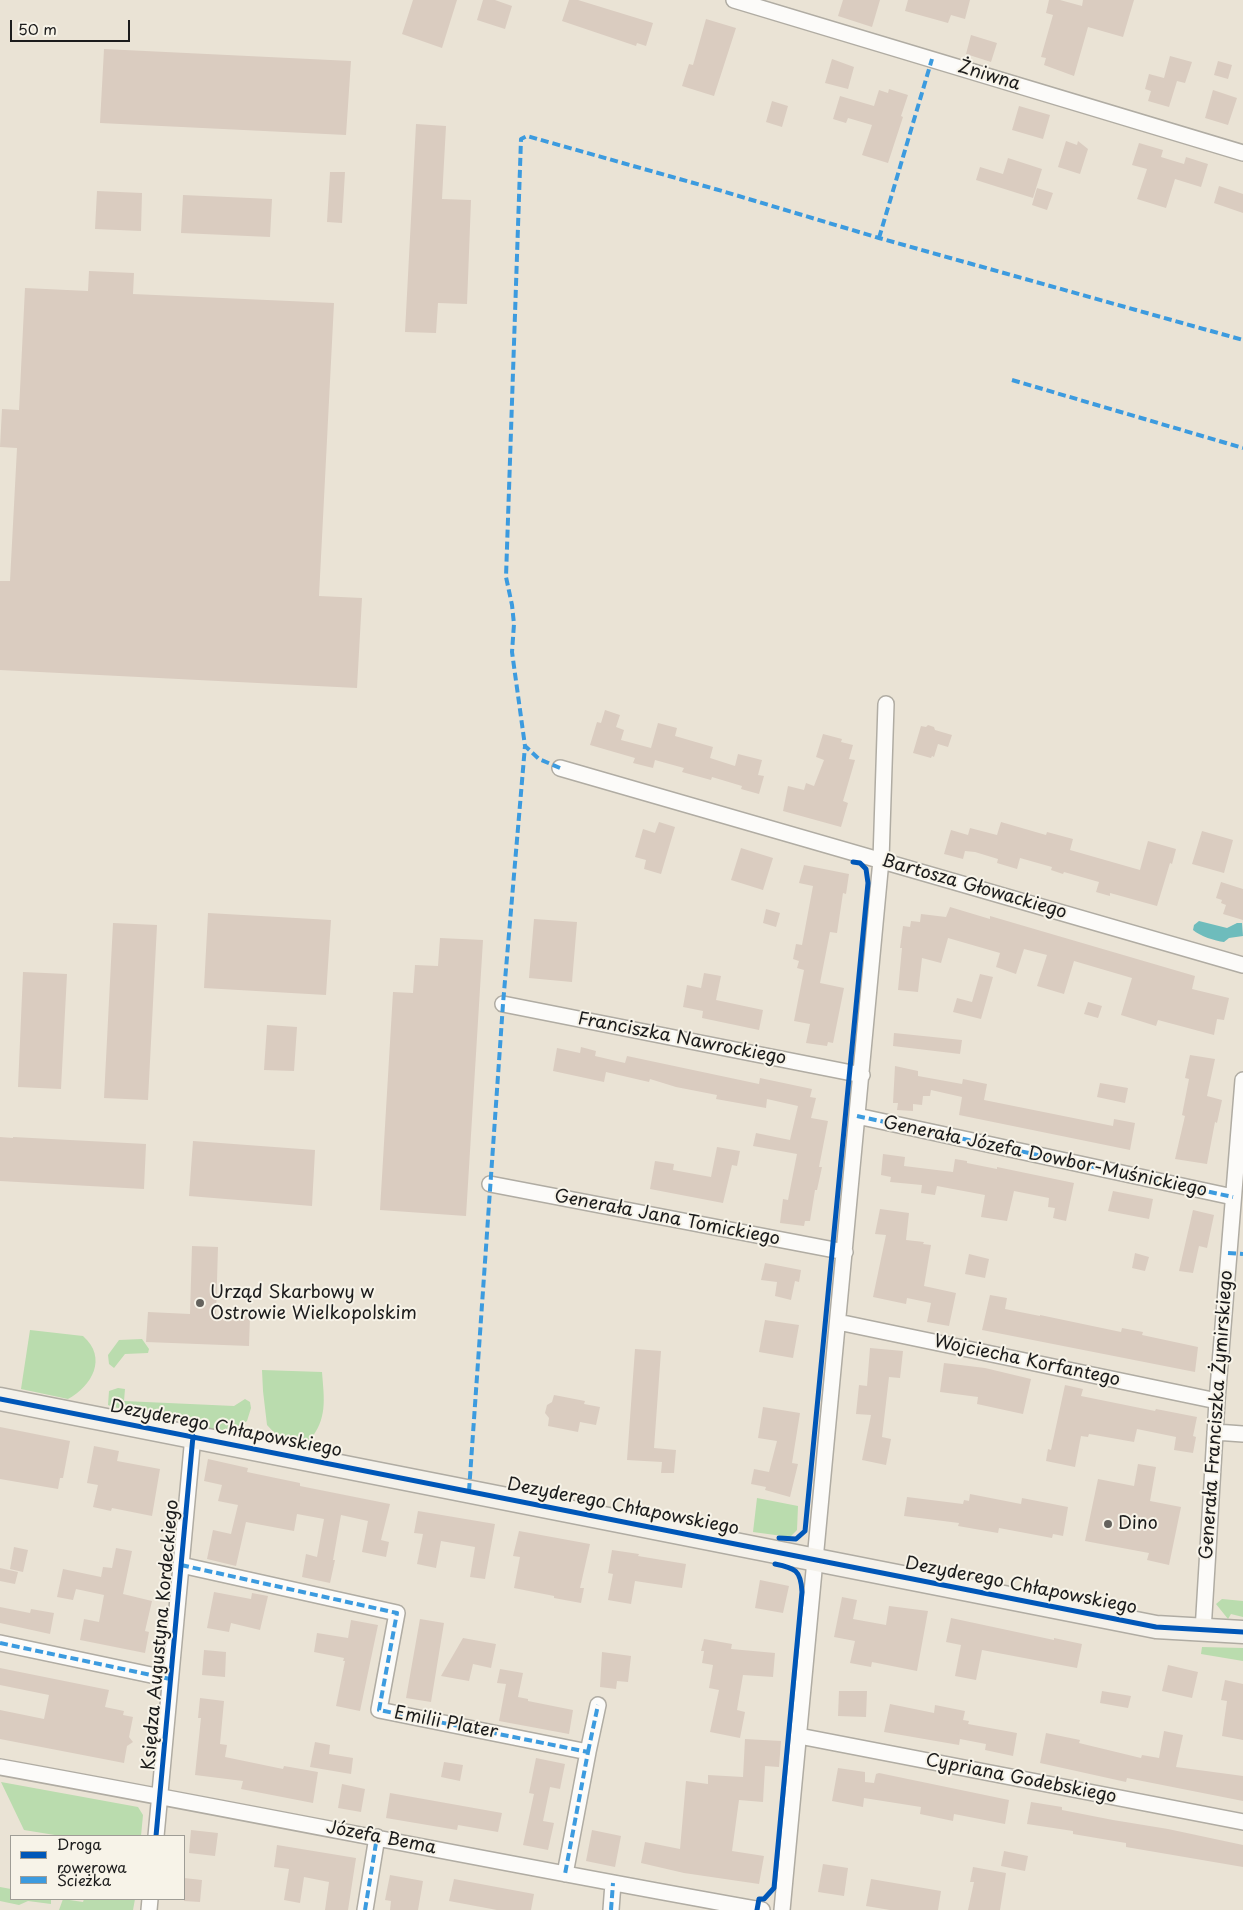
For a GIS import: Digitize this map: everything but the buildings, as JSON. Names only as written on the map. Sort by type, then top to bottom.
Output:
[{"type":"street","name":"Żniwna","points":[[734,0],[1243,153]]},
{"type":"street","points":[[782,1910],[881,860],[886,704]]},
{"type":"street","name":"Bartosza Głowackiego","points":[[560,768],[1243,965]]},
{"type":"street","name":"Franciszka Nawrockiego","points":[[503,1004],[862,1075]]},
{"type":"street","name":"Generała Franciszka Żymirskiego","points":[[1203,1631],[1217,1401],[1236,1254],[1233,1197],[1243,1080]]},
{"type":"street","name":"Generała Józefa Dowbor-Muśnickiego","points":[[857,1116],[1233,1197]]},
{"type":"street","name":"Generała Jana Tomickiego","points":[[490,1184],[845,1252]]},
{"type":"street","name":"Wojciecha Korfantego","points":[[838,1322],[1217,1401]]},
{"type":"street","name":"Dezyderego Chłapowskiego","points":[[0,1399],[1156,1627],[1243,1632]]},
{"type":"street","points":[[1215,1432],[1243,1434]]},
{"type":"street","name":"Księdza Augustyna Kordeckiego","points":[[156,1835],[192,1436]]},
{"type":"street","name":"Emilii Plater","points":[[180,1565],[397,1613],[379,1710],[588,1752]]},
{"type":"street","points":[[0,1643],[170,1680]]},
{"type":"street","points":[[565,1874],[598,1705]]},
{"type":"street","name":"Cypriana Godebskiego","points":[[798,1736],[1243,1822]]},
{"type":"street","name":"Józefa Bema","points":[[0,1766],[377,1837],[613,1884],[762,1910]]},
{"type":"street","points":[[365,1910],[377,1837]]},
{"type":"street","points":[[611,1910],[613,1884]]},
{"type":"green space","points":[[30,1330],[83,1336],[91,1344],[96,1362],[94,1371],[84,1387],[68,1399],[21,1389]]},
{"type":"green space","points":[[142,1339],[149,1349],[148,1353],[125,1354],[114,1368],[109,1364],[108,1355],[119,1340]]},
{"type":"green space","points":[[262,1370],[322,1372],[324,1400],[322,1417],[309,1441],[289,1444],[281,1440],[267,1425]]},
{"type":"green space","points":[[118,1388],[125,1389],[124,1401],[234,1406],[245,1399],[250,1402],[251,1408],[247,1421],[237,1426],[228,1430],[206,1430],[207,1425],[108,1405],[109,1391]]},
{"type":"green space","points":[[757,1498],[798,1506],[797,1530],[790,1537],[753,1532]]},
{"type":"green space","points":[[1222,1599],[1243,1601],[1243,1617],[1231,1614],[1228,1619],[1216,1604]]},
{"type":"green space","points":[[1202,1647],[1243,1648],[1243,1661],[1201,1654]]},
{"type":"green space","points":[[1,1782],[138,1807],[143,1815],[141,1835],[55,1835],[24,1830]]},
{"type":"green space","points":[[0,1887],[10,1889],[10,1900],[51,1900],[51,1904],[28,1901],[19,1905],[0,1901]]},
{"type":"green space","points":[[63,1900],[83,1902],[84,1900],[135,1900],[133,1910],[59,1910]]},
{"type":"water","points":[[1199,921],[1227,928],[1237,923],[1242,923],[1243,936],[1229,938],[1224,942],[1216,941],[1193,930],[1194,925]]},
{"type":"marked path","points":[[879,238],[932,59]]},
{"type":"marked path","points":[[560,768],[539,759],[525,746],[512,652],[514,624],[512,605],[506,577],[521,139],[527,136],[879,238],[1243,340]]},
{"type":"marked path","points":[[1012,380],[1243,448]]},
{"type":"marked path","points":[[469,1491],[503,1004],[525,746]]},
{"type":"marked path","points":[[857,1116],[1233,1197]]},
{"type":"marked path","points":[[1228,1253],[1243,1254]]},
{"type":"marked path","points":[[181,1565],[397,1613],[379,1710],[588,1752],[565,1874]]},
{"type":"marked path","points":[[0,1643],[170,1679]]},
{"type":"marked path","points":[[588,1752],[598,1705]]},
{"type":"marked path","points":[[365,1910],[377,1837]]},
{"type":"marked path","points":[[611,1910],[613,1883]]},
{"type":"cycle path","points":[[779,1538],[796,1539],[805,1531],[868,883],[866,869],[860,863],[853,862]]},
{"type":"cycle path","points":[[0,1399],[1156,1627],[1243,1632]]},
{"type":"cycle path","points":[[156,1835],[193,1436]]},
{"type":"cycle path","points":[[757,1910],[759,1899],[764,1899],[774,1888],[802,1592],[800,1579],[796,1571],[775,1564]]},
{"type":"place","name":"Urząd Skarbowy w Ostrowie Wielkopolskim","points":[[200,1303]]},
{"type":"place","name":"Dino","points":[[1108,1524]]}]
